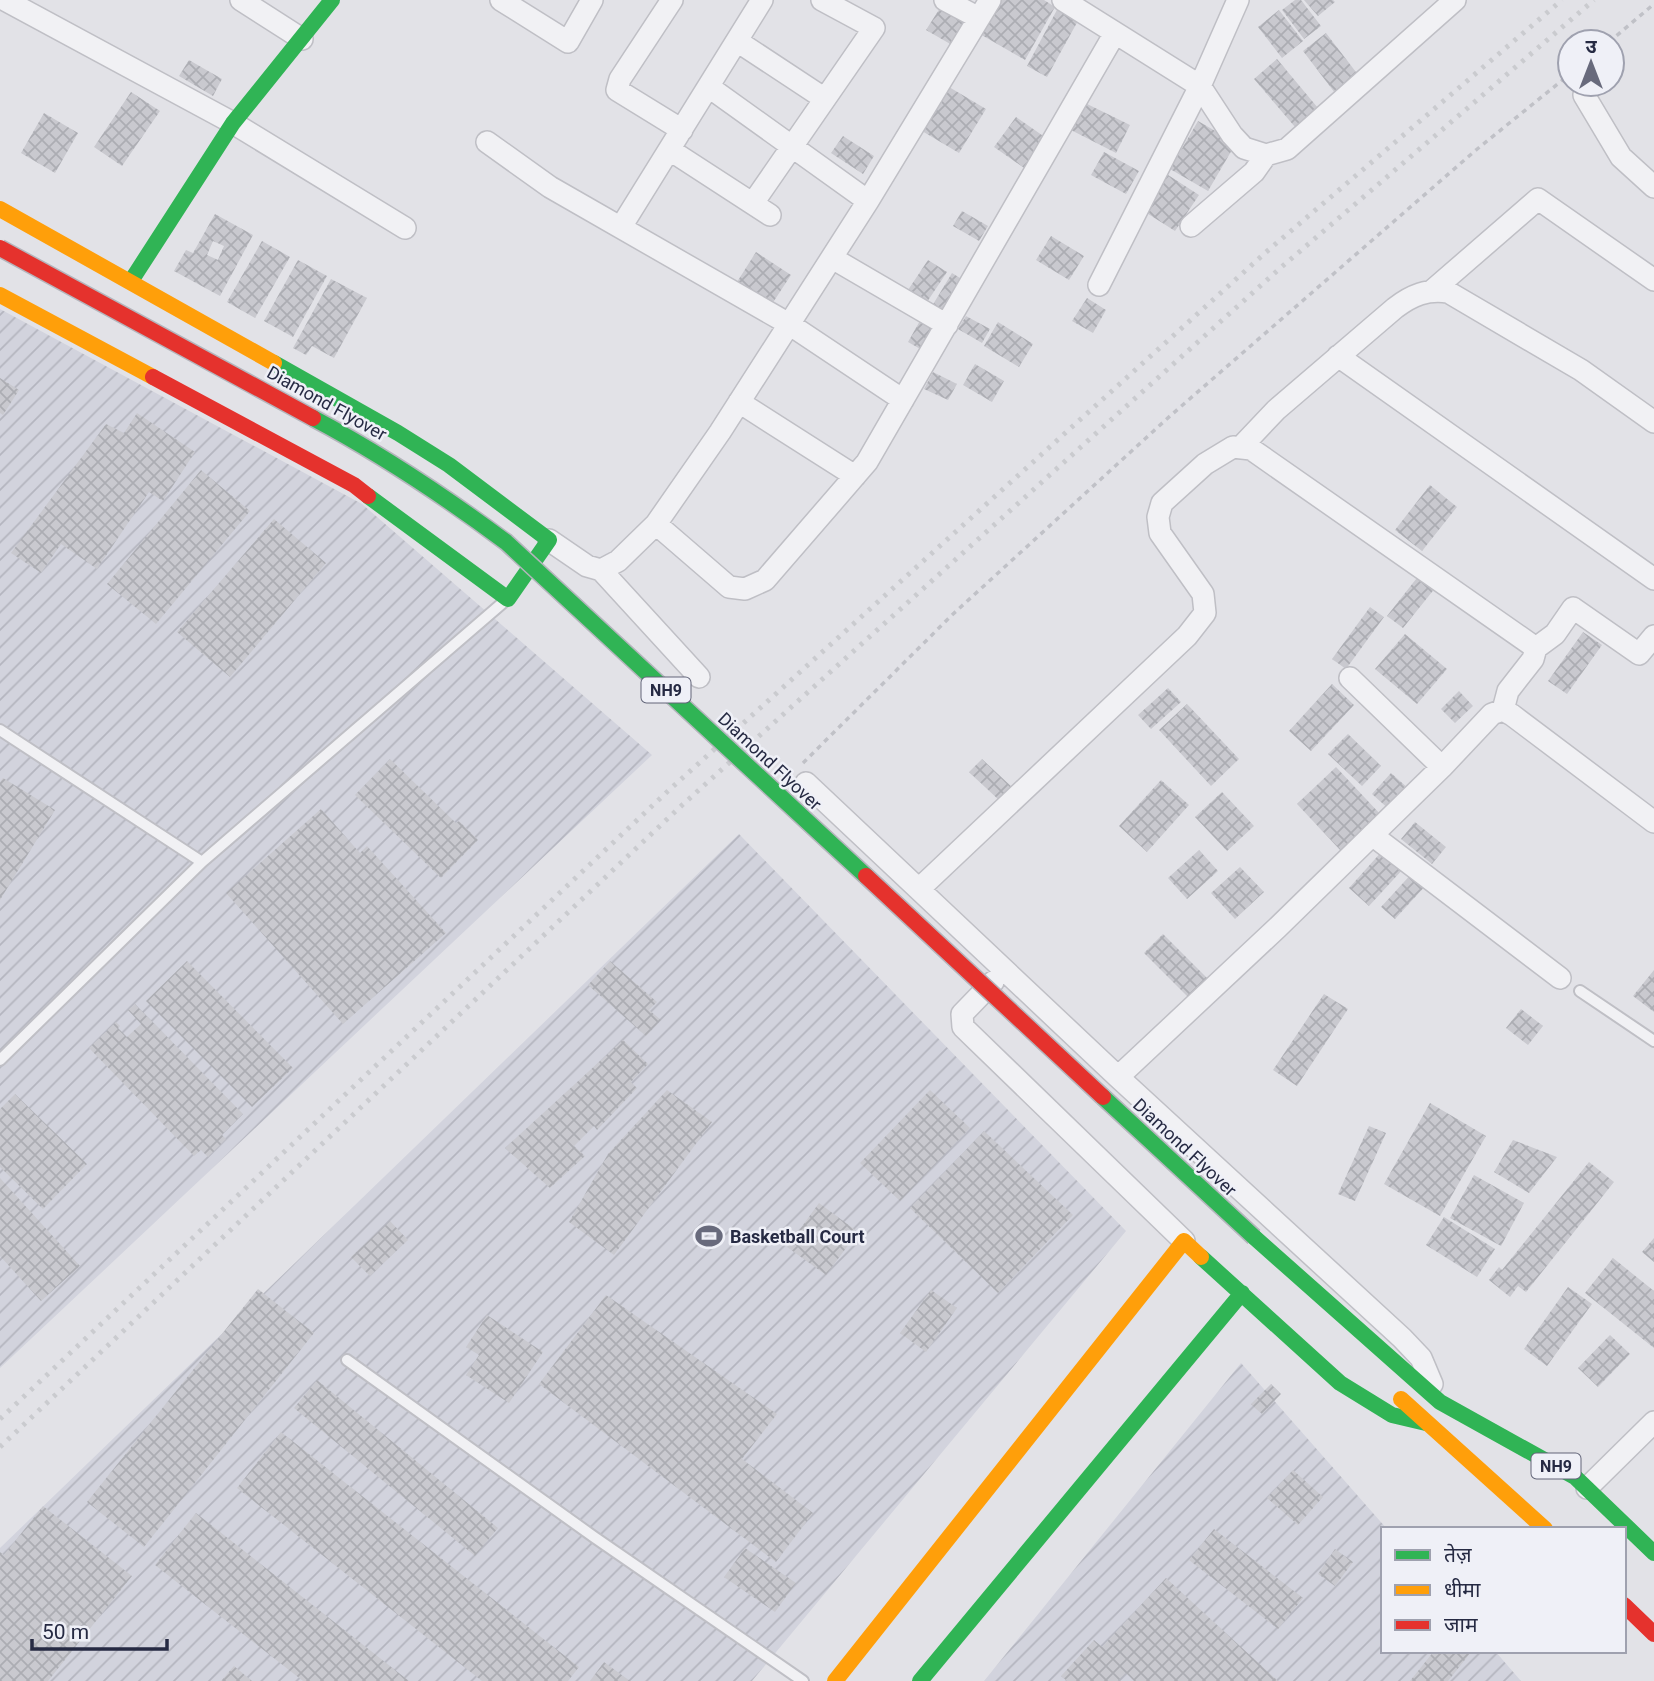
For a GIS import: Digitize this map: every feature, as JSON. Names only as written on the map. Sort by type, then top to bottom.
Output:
[{"type":"main road","points":[[131,281],[233,123],[332,0]]},
{"type":"main road","points":[[0,209],[408,439],[449,465],[549,540],[508,599],[355,485],[0,295]]},
{"type":"main road","name":"Diamond Flyover","points":[[0,248],[367,447],[458,506],[506,542],[1254,1237],[1440,1402]]},
{"type":"main road","points":[[348,463],[368,475]]},
{"type":"main road","points":[[510,577],[528,593]]},
{"type":"main road","points":[[955,992],[985,1021]]},
{"type":"main road","points":[[835,1681],[1184,1241],[1340,1383],[1392,1415],[1429,1423]]},
{"type":"main road","points":[[920,1681],[1242,1293]]},
{"type":"main road","points":[[1390,1389],[1543,1527]]},
{"type":"main road","name":"NH9","points":[[1440,1402],[1575,1477],[1654,1553]]},
{"type":"main road","points":[[1626,1607],[1654,1634]]},
{"type":"street","points":[[5,0],[233,123],[405,228]]},
{"type":"street","points":[[241,0],[302,39]]},
{"type":"street","points":[[500,0],[568,41],[592,0]]},
{"type":"street","points":[[672,0],[620,79],[617,90],[682,130]]},
{"type":"street","points":[[621,227],[762,0]]},
{"type":"street","points":[[670,150],[761,209],[792,148],[874,28],[822,0]]},
{"type":"street","points":[[601,570],[618,561],[656,524],[832,258],[985,9],[945,0]]},
{"type":"street","points":[[1063,0],[1200,86],[1232,135],[1244,148],[1266,155],[1287,149],[1455,0]]},
{"type":"street","points":[[1100,285],[1200,86],[1238,0]]},
{"type":"street","points":[[656,524],[729,587],[745,589],[765,580],[866,462],[1115,33]]},
{"type":"street","points":[[737,41],[825,99]]},
{"type":"street","points":[[709,86],[868,201]]},
{"type":"street","points":[[1586,98],[1621,157],[1654,187]]},
{"type":"street","points":[[487,142],[550,187],[789,324],[903,400]]},
{"type":"street","points":[[1191,226],[1254,172],[1266,155]]},
{"type":"street","points":[[1433,290],[1538,199],[1654,280]]},
{"type":"street","points":[[832,258],[947,325]]},
{"type":"street","points":[[1240,448],[1276,410],[1410,296],[1433,290],[1448,292],[1581,370],[1654,422]]},
{"type":"street","points":[[1338,356],[1654,579]]},
{"type":"street","points":[[739,402],[855,475]]},
{"type":"street","points":[[919,889],[1187,636],[1205,613],[1203,594],[1160,533],[1158,517],[1162,503],[1205,464],[1233,447],[1251,449],[1535,648]]},
{"type":"street","points":[[549,540],[587,566],[601,570],[699,677]]},
{"type":"street","points":[[1503,710],[1508,691],[1533,659],[1535,648],[1555,634],[1573,608],[1639,654],[1654,636]]},
{"type":"street","points":[[1350,678],[1442,767]]},
{"type":"street","points":[[1118,1077],[1442,767],[1488,716],[1503,710]]},
{"type":"street","points":[[1503,710],[1654,822]]},
{"type":"street","points":[[800,778],[1118,1077],[1402,1338],[1421,1358],[1440,1402]]},
{"type":"street","points":[[1372,835],[1560,978]]},
{"type":"street","points":[[1005,970],[962,1014],[963,1027],[1184,1241]]},
{"type":"street","points":[[1587,1488],[1654,1422]]},
{"type":"lane","points":[[1,1058],[202,862],[508,599]]},
{"type":"lane","points":[[0,730],[202,862]]},
{"type":"lane","points":[[1580,991],[1654,1041]]},
{"type":"lane","points":[[347,1360],[594,1537],[803,1681]]},
{"type":"path","points":[[1626,28],[1654,4]]},
{"type":"path","points":[[800,778],[952,615],[1170,415],[1476,150],[1556,85]]},
{"type":"shaded area","points":[[0,309],[362,504],[652,755],[0,1368]]},
{"type":"shaded area","points":[[739,834],[1126,1231],[752,1681],[0,1681],[0,1548]]},
{"type":"shaded area","points":[[1241,1363],[1385,1527],[1381,1527],[1381,1653],[1497,1653],[1521,1681],[984,1681]]},
{"type":"building","points":[[1000,0],[1044,0],[1055,7],[1025,60],[980,34]]},
{"type":"building","points":[[1295,0],[1301,0],[1321,26],[1304,39],[1282,10]]},
{"type":"building","points":[[1304,0],[1333,0],[1335,2],[1318,16]]},
{"type":"building","points":[[940,8],[966,24],[952,45],[926,30]]},
{"type":"building","points":[[1058,8],[1079,19],[1047,77],[1027,66]]},
{"type":"building","points":[[1279,10],[1303,41],[1282,58],[1258,27]]},
{"type":"building","points":[[1326,33],[1359,76],[1335,93],[1303,51]]},
{"type":"building","points":[[1277,59],[1318,108],[1295,127],[1254,79]]},
{"type":"building","points":[[189,60],[222,79],[213,96],[179,76]]},
{"type":"building","points":[[949,87],[986,109],[959,153],[922,131]]},
{"type":"building","points":[[131,92],[160,111],[122,166],[94,147]]},
{"type":"building","points":[[1083,102],[1130,125],[1116,153],[1069,129]]},
{"type":"building","points":[[44,113],[78,133],[55,173],[21,153]]},
{"type":"building","points":[[1016,117],[1049,140],[1027,170],[994,147]]},
{"type":"building","points":[[1198,121],[1236,143],[1208,191],[1170,169]]},
{"type":"building","points":[[843,136],[874,156],[863,174],[831,153]]},
{"type":"building","points":[[1104,152],[1139,171],[1126,194],[1091,175]]},
{"type":"building","points":[[1165,173],[1199,195],[1175,231],[1142,210]]},
{"type":"building","points":[[962,211],[988,226],[979,241],[953,226]]},
{"type":"building","points":[[215,214],[253,235],[220,296],[174,271],[186,250],[193,253]],"holes":[[[213,241],[224,246],[218,260],[207,255]]]},
{"type":"building","points":[[1051,236],[1084,256],[1069,280],[1036,260]]},
{"type":"building","points":[[262,241],[290,257],[255,318],[227,302]]},
{"type":"building","points":[[756,252],[791,275],[772,304],[737,282]]},
{"type":"building","points":[[298,260],[327,276],[293,337],[264,321]]},
{"type":"building","points":[[928,260],[947,272],[927,302],[908,290]]},
{"type":"building","points":[[952,273],[968,283],[947,316],[932,306]]},
{"type":"building","points":[[331,279],[367,298],[334,358],[312,346],[306,355],[293,348]]},
{"type":"building","points":[[1087,298],[1106,310],[1093,333],[1072,321]]},
{"type":"building","points":[[966,316],[990,329],[982,343],[958,329]]},
{"type":"building","points":[[921,319],[935,327],[922,350],[908,342]]},
{"type":"building","points":[[998,322],[1033,344],[1019,367],[984,346]]},
{"type":"building","points":[[975,364],[1004,381],[992,402],[963,385]]},
{"type":"building","points":[[933,372],[957,384],[948,400],[924,389]]},
{"type":"building","points":[[0,378],[19,390],[3,415],[0,413]]},
{"type":"building","points":[[137,413],[195,452],[163,501],[149,492],[97,569],[61,544],[41,573],[11,553],[106,424],[124,433]]},
{"type":"building","points":[[201,470],[250,511],[156,624],[107,584]]},
{"type":"building","points":[[1430,485],[1457,507],[1422,551],[1395,530]]},
{"type":"building","points":[[274,519],[326,563],[230,677],[177,632]]},
{"type":"building","points":[[1420,574],[1436,587],[1403,628],[1387,616]]},
{"type":"building","points":[[1370,607],[1384,617],[1346,669],[1332,659]]},
{"type":"building","points":[[1583,632],[1602,645],[1567,694],[1548,681]]},
{"type":"building","points":[[1405,634],[1447,669],[1417,704],[1375,669]]},
{"type":"building","points":[[1332,684],[1354,705],[1311,751],[1289,731]]},
{"type":"building","points":[[1168,688],[1181,702],[1151,729],[1138,715]]},
{"type":"building","points":[[1459,691],[1473,706],[1455,723],[1441,709]]},
{"type":"building","points":[[1187,704],[1239,759],[1211,786],[1159,730]]},
{"type":"building","points":[[1348,734],[1381,766],[1362,786],[1328,754]]},
{"type":"building","points":[[390,759],[456,823],[459,821],[478,840],[441,878],[355,795]]},
{"type":"building","points":[[982,759],[1014,789],[1001,802],[969,772]]},
{"type":"building","points":[[1336,767],[1381,815],[1342,852],[1297,804]]},
{"type":"building","points":[[1391,773],[1410,790],[1391,811],[1372,794]]},
{"type":"building","points":[[3,778],[55,810],[0,900],[0,782]]},
{"type":"building","points":[[1161,780],[1189,805],[1147,852],[1119,826]]},
{"type":"building","points":[[1222,792],[1254,826],[1227,851],[1195,817]]},
{"type":"building","points":[[321,809],[360,853],[367,846],[446,933],[343,1024],[226,893]]},
{"type":"building","points":[[1415,822],[1446,847],[1432,864],[1401,839]]},
{"type":"building","points":[[1384,849],[1404,868],[1369,906],[1349,888]]},
{"type":"building","points":[[1199,850],[1218,871],[1187,899],[1168,878]]},
{"type":"building","points":[[1240,867],[1264,892],[1235,919],[1211,893]]},
{"type":"building","points":[[1415,870],[1428,883],[1395,919],[1381,907]]},
{"type":"building","points":[[1163,934],[1208,979],[1189,998],[1144,953]]},
{"type":"building","points":[[187,961],[293,1068],[252,1107],[146,1001]]},
{"type":"building","points":[[610,961],[657,1002],[649,1010],[661,1020],[646,1036],[588,985]]},
{"type":"building","points":[[1654,970],[1654,1012],[1633,996]]},
{"type":"building","points":[[1324,994],[1348,1009],[1297,1086],[1273,1070]]},
{"type":"building","points":[[135,1004],[243,1114],[222,1135],[226,1139],[208,1157],[201,1150],[194,1156],[89,1048],[116,1022],[127,1037],[141,1024],[128,1010]]},
{"type":"building","points":[[1521,1009],[1543,1026],[1528,1045],[1506,1028]]},
{"type":"building","points":[[623,1040],[648,1064],[631,1082],[637,1088],[597,1130],[594,1126],[574,1146],[585,1156],[550,1188],[505,1148]]},
{"type":"building","points":[[667,1090],[712,1122],[614,1255],[569,1222],[608,1154]]},
{"type":"building","points":[[930,1090],[970,1128],[900,1201],[860,1163]]},
{"type":"building","points":[[15,1094],[87,1164],[43,1209],[0,1167],[0,1109]]},
{"type":"building","points":[[1430,1103],[1486,1136],[1440,1216],[1384,1184]]},
{"type":"building","points":[[1369,1126],[1386,1133],[1355,1201],[1338,1194]]},
{"type":"building","points":[[984,1131],[1073,1215],[998,1293],[910,1208]]},
{"type":"building","points":[[1513,1140],[1557,1157],[1529,1193],[1494,1172]]},
{"type":"building","points":[[1589,1162],[1614,1182],[1526,1292],[1518,1286],[1510,1297],[1489,1280],[1499,1267],[1502,1270]]},
{"type":"building","points":[[1474,1175],[1524,1203],[1501,1246],[1450,1218]]},
{"type":"building","points":[[0,1178],[80,1266],[41,1301],[0,1256]]},
{"type":"building","points":[[819,1203],[858,1232],[826,1275],[787,1247]]},
{"type":"building","points":[[1444,1217],[1495,1249],[1477,1277],[1426,1245]]},
{"type":"building","points":[[390,1221],[408,1240],[370,1276],[351,1257]]},
{"type":"building","points":[[1654,1238],[1654,1262],[1642,1252]]},
{"type":"building","points":[[1613,1258],[1654,1291],[1654,1348],[1585,1293]]},
{"type":"building","points":[[1568,1287],[1592,1304],[1547,1366],[1524,1349]]},
{"type":"building","points":[[258,1289],[314,1333],[144,1547],[87,1502]]},
{"type":"building","points":[[931,1290],[957,1308],[926,1352],[900,1333]]},
{"type":"building","points":[[606,1295],[777,1414],[742,1459],[813,1513],[776,1562],[539,1384]]},
{"type":"building","points":[[487,1315],[543,1352],[509,1403],[466,1375],[479,1355],[466,1347]]},
{"type":"building","points":[[1610,1335],[1630,1354],[1598,1387],[1578,1368]]},
{"type":"building","points":[[317,1380],[498,1528],[475,1556],[294,1408]]},
{"type":"building","points":[[1271,1384],[1281,1394],[1262,1414],[1251,1404]]},
{"type":"building","points":[[281,1432],[579,1667],[568,1681],[482,1681],[237,1488]]},
{"type":"building","points":[[1293,1470],[1323,1497],[1298,1525],[1267,1498]]},
{"type":"building","points":[[43,1506],[132,1576],[48,1681],[0,1681],[0,1552],[4,1555]]},
{"type":"building","points":[[196,1513],[409,1681],[303,1681],[155,1565]]},
{"type":"building","points":[[1214,1529],[1303,1598],[1278,1629],[1189,1560]]},
{"type":"building","points":[[745,1548],[796,1583],[775,1612],[724,1577]]},
{"type":"building","points":[[1335,1549],[1353,1562],[1335,1586],[1318,1574]]},
{"type":"building","points":[[1166,1578],[1278,1681],[1134,1681],[1126,1673],[1118,1681],[1067,1681],[1061,1676],[1094,1640],[1102,1647]]},
{"type":"building","points":[[1432,1653],[1470,1653],[1448,1681],[1410,1681]]},
{"type":"building","points":[[604,1662],[630,1681],[590,1681]]},
{"type":"building","points":[[234,1666],[252,1681],[221,1681]]},
{"type":"railway","points":[[0,1419],[668,791],[1265,253],[1562,0]]},
{"type":"railway","points":[[0,1447],[680,807],[1278,270],[1594,0]]},
{"type":"traffic: fast","points":[[131,281],[233,123],[332,0]]},
{"type":"traffic: fast","points":[[274,363],[449,465],[549,540],[508,599],[368,496]]},
{"type":"traffic: fast","points":[[313,418],[412,476],[506,542],[866,876]]},
{"type":"traffic: fast","points":[[1103,1097],[1254,1237]]},
{"type":"traffic: fast","points":[[1254,1237],[1440,1402],[1575,1477],[1654,1553]]},
{"type":"traffic: fast","points":[[1201,1257],[1340,1383],[1392,1415],[1426,1423]]},
{"type":"traffic: fast","points":[[920,1681],[1242,1293]]},
{"type":"traffic: slow","points":[[0,209],[274,363]]},
{"type":"traffic: slow","points":[[0,295],[153,377]]},
{"type":"traffic: slow","points":[[835,1681],[1184,1241],[1201,1257]]},
{"type":"traffic: slow","points":[[1401,1399],[1543,1527]]},
{"type":"traffic: jam","points":[[0,248],[313,418]]},
{"type":"traffic: jam","points":[[153,377],[354,485],[368,496]]},
{"type":"traffic: jam","points":[[866,876],[1103,1097]]},
{"type":"traffic: jam","points":[[1626,1607],[1654,1634]]},
{"type":"place","name":"Basketball Court","points":[[709,1236]]}]
